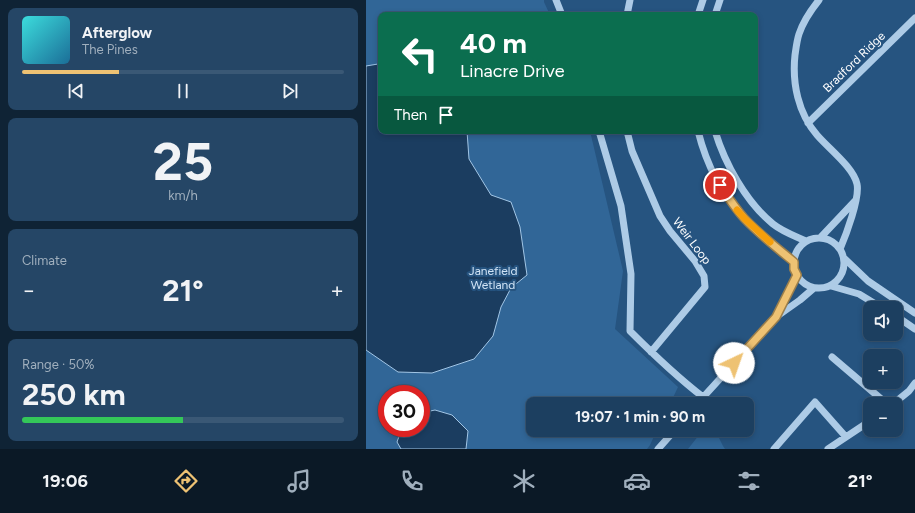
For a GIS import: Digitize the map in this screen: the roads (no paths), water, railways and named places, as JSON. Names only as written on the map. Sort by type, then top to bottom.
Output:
[{"type":"street","points":[[556,0],[561,12]]},
{"type":"street","points":[[628,12],[630,0]]},
{"type":"street","points":[[699,12],[703,0]]},
{"type":"street","points":[[716,12],[720,0]]},
{"type":"street","points":[[819,0],[814,6],[799,35],[794,66],[794,82],[803,114],[808,123],[816,134],[848,167],[853,174],[857,186],[858,193],[856,201],[847,233],[840,249]]},
{"type":"street","name":"Bradford Ridge","points":[[808,123],[915,18]]},
{"type":"street","points":[[600,134],[621,206],[631,274],[630,331],[651,352],[703,397],[776,317],[814,288]]},
{"type":"street","name":"Weir Loop","points":[[629,134],[632,151],[660,216],[670,231],[695,261],[704,276],[705,287],[651,352]]},
{"type":"street","points":[[699,134],[709,164],[730,201],[763,237],[794,262]]},
{"type":"street","points":[[716,134],[727,163],[748,197],[774,224],[790,234],[806,241]]},
{"type":"street","points":[[821,237],[856,201]]},
{"type":"street","points":[[821,237],[835,243],[840,249],[844,259],[844,267],[842,275],[831,286],[814,288],[807,286],[801,281],[794,269],[794,262],[797,250],[806,241],[821,237]]},
{"type":"street","points":[[844,259],[868,281],[915,313]]},
{"type":"street","points":[[776,317],[797,275]]},
{"type":"street","points":[[831,286],[859,294],[870,301]]},
{"type":"street","points":[[903,321],[915,329]]},
{"type":"street","points":[[832,357],[879,397]]},
{"type":"street","points":[[902,397],[915,383]]},
{"type":"street","points":[[774,449],[815,402],[846,438]]},
{"type":"street","points":[[828,449],[863,426]]},
{"type":"street","points":[[658,449],[669,437]]},
{"type":"park label","name":"Janefield Wetland","points":[[493,278]]}]
